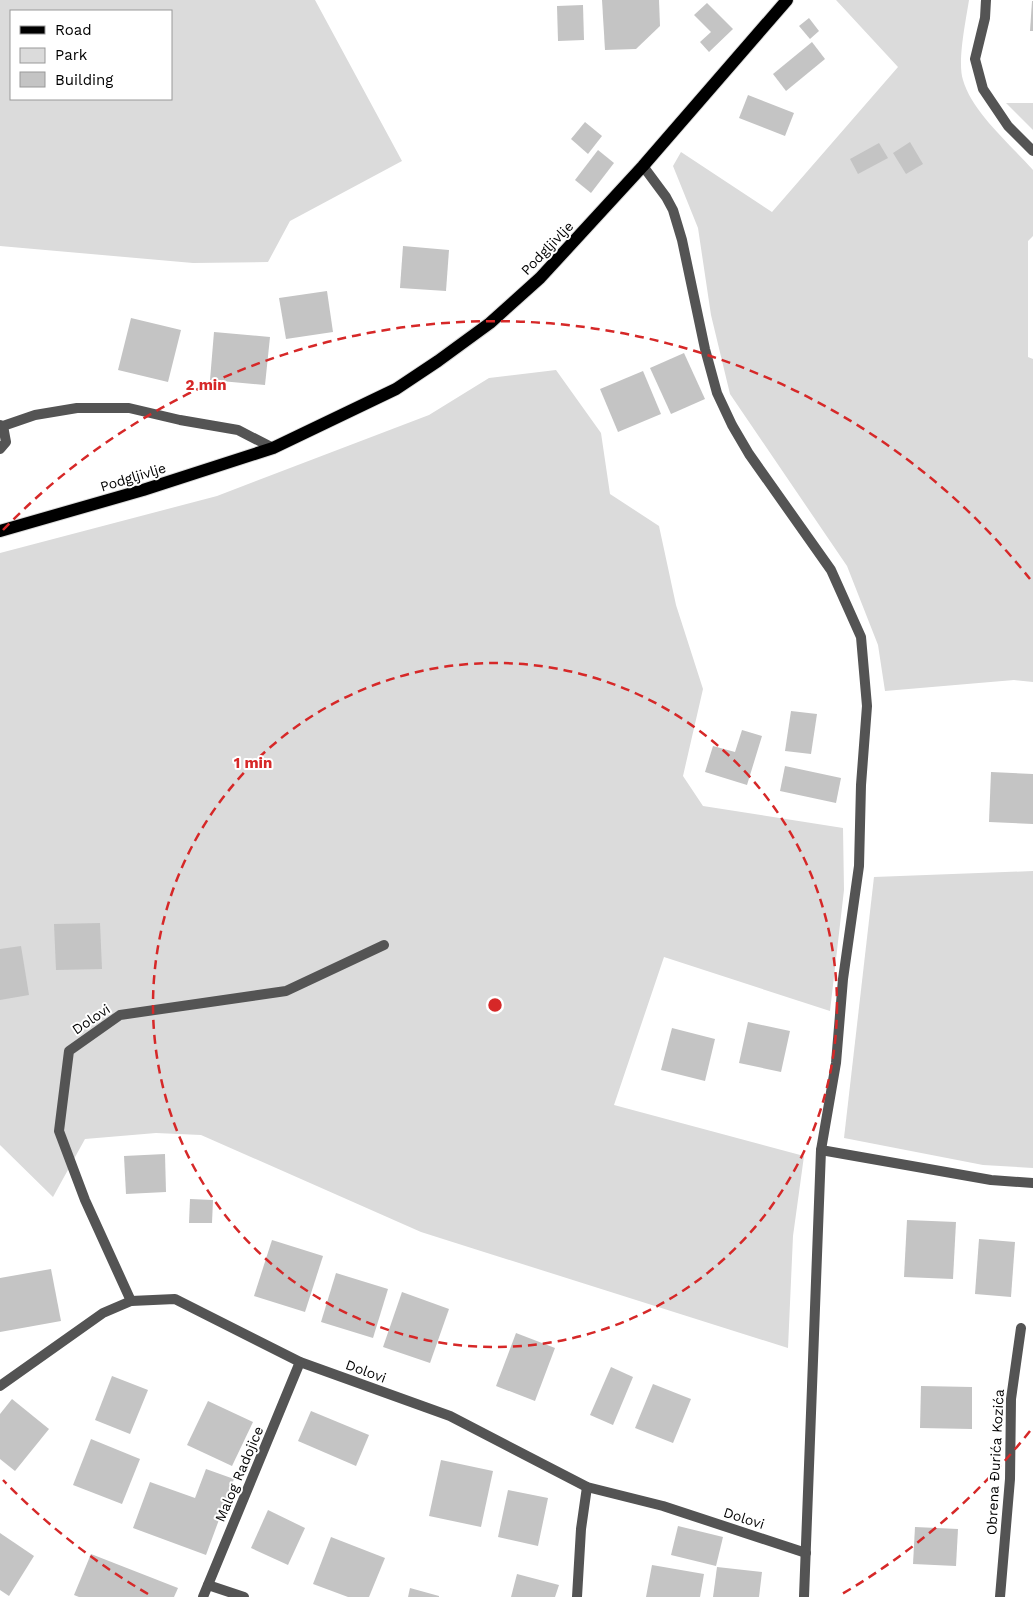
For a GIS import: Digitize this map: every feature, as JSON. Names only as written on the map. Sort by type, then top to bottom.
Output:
[{"type":"main road","name":"Podgljivlje","points":[[0,531],[143,490],[273,448],[396,389],[438,361],[490,323],[540,278],[643,166],[786,0]]},
{"type":"street","points":[[986,0],[985,18],[975,59],[983,90],[1008,126],[1033,151]]},
{"type":"street","points":[[643,166],[666,197],[673,210],[682,240],[704,349],[717,393],[732,425],[749,454],[831,570],[861,637],[867,706],[861,785],[859,866],[843,978],[836,1063],[821,1150],[804,1597]]},
{"type":"street","points":[[0,449],[6,442],[2,426],[35,415],[77,408],[129,408],[180,420],[238,430],[273,448]]},
{"type":"street","name":"Dolovi","points":[[131,1301],[58,1132],[69,1051],[120,1015],[286,991],[384,945]]},
{"type":"street","points":[[821,1150],[991,1180],[1033,1183]]},
{"type":"street","name":"Dolovi","points":[[0,1386],[103,1313],[131,1301],[175,1299],[300,1362],[450,1416],[586,1487],[663,1506],[806,1553]]},
{"type":"street","name":"Obrena Đurića Kozića","points":[[1000,1597],[1010,1479],[1011,1399],[1021,1328]]},
{"type":"street","name":"Malog Radojice","points":[[203,1597],[300,1362]]},
{"type":"street","points":[[577,1597],[581,1529],[586,1487]]},
{"type":"street","points":[[208,1585],[244,1597]]},
{"type":"green space","points":[[0,0],[315,0],[402,161],[290,221],[268,262],[193,263],[0,246]]},
{"type":"green space","points":[[836,0],[969,0],[961,52],[963,80],[983,116],[1033,170],[1033,236],[1028,241],[1028,357],[1033,359],[1033,682],[1014,680],[885,691],[878,645],[847,566],[730,394],[711,315],[698,228],[673,166],[681,152],[772,212],[898,67]]},
{"type":"green space","points":[[1006,103],[1033,103],[1033,130]]},
{"type":"green space","points":[[556,370],[601,433],[610,494],[659,526],[676,605],[703,689],[683,776],[703,806],[843,828],[844,890],[830,1011],[664,957],[614,1105],[804,1156],[793,1236],[788,1348],[421,1232],[201,1135],[156,1133],[85,1139],[53,1197],[0,1145],[0,553],[217,496],[429,415],[489,378]]},
{"type":"green space","points":[[1033,871],[1033,1168],[983,1165],[844,1138],[874,877]]},
{"type":"building","points":[[602,0],[659,0],[660,26],[636,49],[605,50]]},
{"type":"building","points":[[1032,1],[1033,31],[1030,31]]},
{"type":"building","points":[[707,3],[733,29],[709,52],[700,42],[711,32],[694,15]]},
{"type":"building","points":[[583,5],[584,40],[558,41],[557,6]]},
{"type":"building","points":[[809,18],[819,31],[810,39],[799,26]]},
{"type":"building","points":[[812,42],[825,59],[786,91],[773,74]]},
{"type":"building","points":[[748,95],[794,113],[785,136],[739,118]]},
{"type":"building","points":[[585,122],[602,136],[588,154],[571,139]]},
{"type":"building","points":[[910,142],[923,164],[906,174],[893,153]]},
{"type":"building","points":[[879,143],[888,158],[858,174],[850,159]]},
{"type":"building","points":[[598,150],[614,163],[591,193],[575,180]]},
{"type":"building","points":[[403,246],[449,250],[446,291],[400,288]]},
{"type":"building","points":[[327,291],[333,332],[286,339],[279,298]]},
{"type":"building","points":[[131,318],[181,330],[168,382],[118,370]]},
{"type":"building","points":[[214,332],[270,337],[265,385],[210,380]]},
{"type":"building","points":[[684,353],[705,399],[671,414],[650,368]]},
{"type":"building","points":[[643,371],[661,414],[618,432],[600,389]]},
{"type":"building","points":[[791,711],[817,714],[811,754],[785,751]]},
{"type":"building","points":[[742,730],[762,736],[747,785],[705,772],[713,746],[735,752]]},
{"type":"building","points":[[785,766],[841,778],[836,803],[780,791]]},
{"type":"building","points":[[991,772],[1033,774],[1033,824],[989,822]]},
{"type":"building","points":[[100,923],[102,969],[56,970],[54,924]]},
{"type":"building","points":[[21,946],[29,995],[0,1000],[0,949]]},
{"type":"building","points":[[748,1022],[790,1031],[781,1072],[739,1063]]},
{"type":"building","points":[[672,1028],[715,1039],[705,1081],[661,1070]]},
{"type":"building","points":[[165,1154],[166,1192],[126,1194],[124,1156]]},
{"type":"building","points":[[190,1199],[213,1200],[212,1223],[189,1223]]},
{"type":"building","points":[[907,1220],[956,1222],[953,1279],[904,1277]]},
{"type":"building","points":[[979,1239],[1015,1242],[1011,1297],[975,1294]]},
{"type":"building","points":[[272,1240],[323,1256],[305,1312],[254,1296]]},
{"type":"building","points":[[51,1269],[61,1321],[0,1332],[0,1278]]},
{"type":"building","points":[[336,1273],[388,1289],[373,1338],[321,1322]]},
{"type":"building","points":[[402,1292],[449,1309],[430,1363],[383,1347]]},
{"type":"building","points":[[516,1333],[555,1348],[535,1401],[496,1386]]},
{"type":"building","points":[[611,1367],[633,1377],[613,1425],[590,1415]]},
{"type":"building","points":[[112,1376],[148,1390],[130,1434],[95,1420]]},
{"type":"building","points":[[653,1384],[691,1399],[673,1443],[635,1428]]},
{"type":"building","points":[[921,1386],[972,1387],[972,1429],[920,1428]]},
{"type":"building","points":[[12,1399],[49,1429],[15,1471],[0,1459],[0,1414]]},
{"type":"building","points":[[208,1401],[253,1422],[232,1466],[187,1445]]},
{"type":"building","points":[[311,1411],[369,1435],[356,1466],[298,1441]]},
{"type":"building","points":[[91,1439],[140,1459],[122,1504],[73,1485]]},
{"type":"building","points":[[441,1460],[493,1471],[481,1527],[429,1516]]},
{"type":"building","points":[[206,1469],[234,1479],[206,1555],[133,1528],[150,1482],[195,1498]]},
{"type":"building","points":[[508,1490],[548,1498],[538,1546],[498,1537]]},
{"type":"building","points":[[268,1510],[305,1528],[288,1565],[251,1548]]},
{"type":"building","points":[[678,1526],[723,1537],[716,1566],[671,1555]]},
{"type":"building","points":[[915,1527],[958,1529],[956,1566],[913,1564]]},
{"type":"building","points":[[0,1533],[34,1556],[9,1596],[0,1590]]},
{"type":"building","points":[[331,1537],[385,1558],[369,1597],[348,1597],[313,1584]]},
{"type":"building","points":[[91,1554],[178,1588],[174,1597],[79,1597],[74,1595]]},
{"type":"building","points":[[652,1565],[704,1574],[700,1597],[646,1597]]},
{"type":"building","points":[[717,1567],[762,1572],[759,1597],[713,1597]]},
{"type":"building","points":[[517,1574],[559,1585],[555,1597],[511,1597]]},
{"type":"building","points":[[410,1588],[439,1596],[439,1597],[408,1597]]}]
